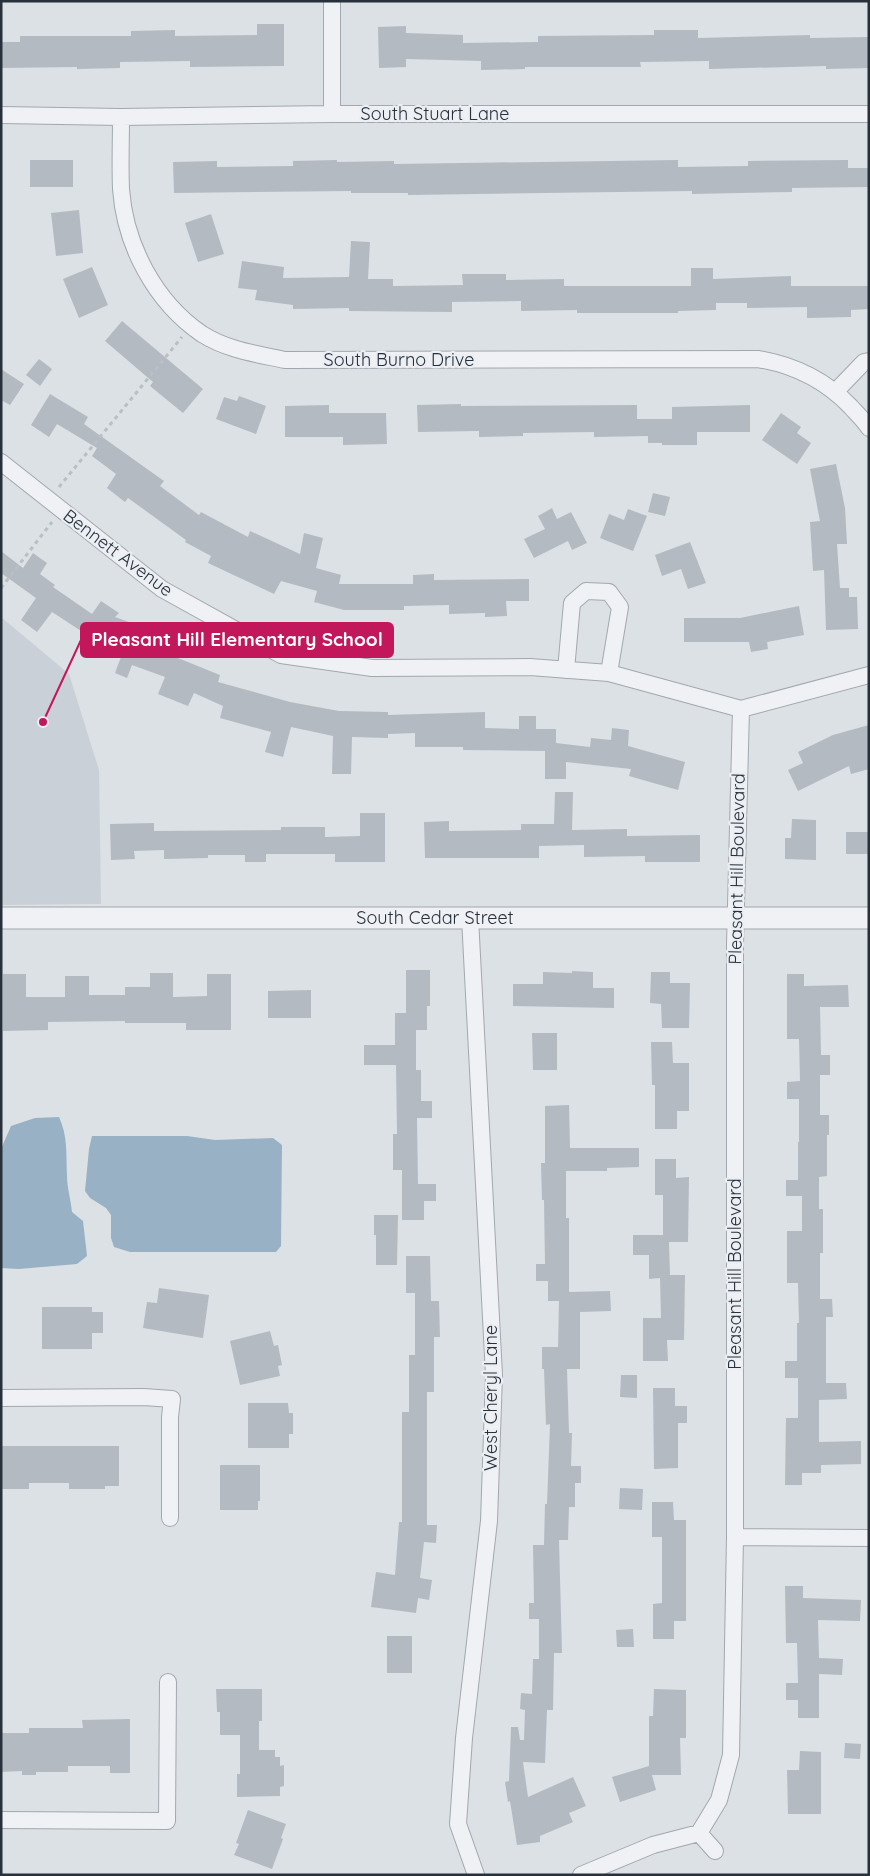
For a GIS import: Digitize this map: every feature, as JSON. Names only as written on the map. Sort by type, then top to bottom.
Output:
[{"type":"street","points":[[332,1],[332,114]]},
{"type":"street","name":"South Stuart Lane","points":[[1,115],[121,117],[332,114],[869,114]]},
{"type":"street","name":"South Burno Drive","points":[[121,117],[121,190],[131,242],[160,295],[180,316],[203,334],[239,350],[285,360],[758,359],[790,366],[810,375],[836,392],[868,424]]},
{"type":"street","points":[[836,392],[864,362],[869,361]]},
{"type":"street","name":"Bennett Avenue","points":[[1,462],[162,589],[281,655],[372,668],[530,667],[609,674],[741,709],[869,675]]},
{"type":"street","points":[[566,670],[572,603],[586,591],[609,592],[620,607],[609,674]]},
{"type":"street","name":"Pleasant Hill Boulevard","points":[[699,1832],[719,1800],[731,1755],[735,1537],[735,917],[741,709]]},
{"type":"street","name":"South Cedar Street","points":[[1,918],[869,918]]},
{"type":"street","name":"West Cheryl Lane","points":[[470,918],[494,1375],[488,1521],[464,1738],[458,1824],[476,1875]]},
{"type":"street","points":[[1,1398],[151,1397],[172,1399],[170,1417],[170,1518]]},
{"type":"street","points":[[735,1537],[869,1538]]},
{"type":"street","points":[[1,1820],[167,1821],[168,1682]]},
{"type":"street","points":[[581,1875],[653,1845],[699,1832],[715,1851]]},
{"type":"path","points":[[1,588],[55,505],[192,325]]},
{"type":"shaded area","points":[[1,617],[69,674],[99,770],[101,904],[1,905]]},
{"type":"water","points":[[59,1117],[65,1138],[67,1180],[72,1212],[83,1221],[87,1256],[77,1264],[19,1269],[1,1268],[1,1149],[11,1126],[35,1118]]},
{"type":"water","points":[[92,1136],[187,1136],[215,1140],[273,1138],[282,1145],[281,1246],[276,1252],[130,1252],[114,1247],[111,1238],[111,1215],[106,1208],[90,1198],[85,1191]]},
{"type":"building","points":[[257,24],[284,24],[284,66],[190,67],[190,61],[120,62],[120,68],[1,68],[1,42],[20,42],[20,36],[131,36],[131,31],[175,30],[175,36],[257,35]]},
{"type":"building","points":[[406,26],[406,33],[463,35],[463,43],[538,42],[538,36],[654,35],[654,30],[698,30],[698,38],[810,35],[810,38],[869,37],[869,68],[826,69],[826,66],[709,69],[709,61],[640,62],[641,67],[525,67],[525,69],[481,70],[481,61],[406,59],[406,67],[379,68],[378,27]]},
{"type":"building","points":[[30,160],[73,160],[73,187],[30,187]]},
{"type":"building","points":[[337,160],[337,162],[394,161],[394,164],[678,160],[678,167],[748,166],[748,161],[848,160],[848,168],[869,168],[869,187],[792,188],[792,192],[692,194],[692,191],[408,195],[408,193],[351,193],[351,191],[174,193],[173,162],[217,161],[217,167],[293,166],[293,161]]},
{"type":"building","points":[[79,210],[83,253],[56,256],[51,213]]},
{"type":"building","points":[[211,214],[224,254],[198,262],[185,223]]},
{"type":"building","points":[[351,241],[370,242],[368,279],[393,279],[393,286],[463,285],[462,274],[506,274],[506,280],[564,279],[564,286],[691,286],[691,268],[713,268],[713,279],[791,276],[791,286],[869,286],[869,309],[851,310],[851,317],[807,318],[807,307],[747,308],[747,303],[716,303],[716,310],[678,311],[678,313],[577,313],[577,310],[521,311],[521,301],[452,302],[452,312],[349,311],[349,308],[293,309],[293,305],[255,300],[257,290],[238,288],[242,261],[284,267],[283,278],[349,277]]},
{"type":"building","points":[[92,267],[108,305],[79,318],[63,279]]},
{"type":"building","points":[[122,321],[203,389],[183,413],[150,386],[153,382],[105,341]]},
{"type":"building","points":[[39,359],[52,369],[40,386],[26,375]]},
{"type":"building","points":[[1,369],[24,384],[10,405],[1,400]]},
{"type":"building","points":[[50,394],[88,417],[84,424],[164,481],[160,486],[199,515],[201,512],[248,537],[250,531],[300,554],[304,533],[323,538],[316,568],[341,575],[339,584],[413,584],[413,575],[434,574],[434,580],[529,579],[529,601],[506,601],[507,616],[485,617],[485,613],[449,614],[449,605],[404,606],[404,610],[344,610],[314,602],[317,591],[281,581],[274,594],[208,563],[211,556],[185,542],[186,540],[128,498],[125,502],[107,488],[116,474],[92,456],[97,448],[57,424],[49,437],[31,425]]},
{"type":"building","points":[[239,396],[266,406],[256,434],[216,419],[224,397],[237,401]]},
{"type":"building","points":[[461,404],[461,406],[637,405],[637,419],[672,419],[672,407],[750,405],[750,432],[697,432],[697,445],[662,445],[662,443],[648,443],[648,436],[594,437],[594,432],[523,433],[523,436],[479,437],[479,431],[418,432],[417,405]]},
{"type":"building","points":[[329,405],[329,413],[386,413],[387,444],[343,445],[343,437],[285,437],[285,406]]},
{"type":"building","points":[[781,413],[801,427],[797,433],[811,443],[797,464],[762,440]]},
{"type":"building","points":[[836,464],[845,508],[847,544],[837,544],[840,588],[849,588],[849,597],[857,597],[858,629],[826,630],[824,570],[813,571],[810,522],[820,521],[810,469]]},
{"type":"building","points":[[653,493],[670,497],[665,516],[648,512]]},
{"type":"building","points":[[552,508],[557,519],[571,512],[587,543],[572,550],[568,541],[534,558],[524,539],[545,529],[538,516]]},
{"type":"building","points":[[628,509],[647,516],[633,551],[600,538],[609,514],[624,520]]},
{"type":"building","points":[[690,542],[706,583],[688,589],[681,569],[662,576],[655,555]]},
{"type":"building","points":[[1,551],[23,568],[33,553],[47,563],[40,574],[55,585],[53,587],[92,614],[101,601],[119,613],[115,617],[140,626],[136,639],[220,675],[218,682],[290,702],[339,711],[388,712],[388,715],[485,712],[485,728],[519,729],[519,716],[536,716],[536,729],[556,729],[556,743],[590,747],[591,738],[611,740],[612,728],[629,730],[628,746],[685,762],[678,790],[629,776],[631,769],[566,762],[566,779],[545,779],[545,751],[463,750],[463,747],[415,747],[415,733],[388,734],[388,738],[352,737],[351,774],[332,774],[333,736],[291,727],[283,757],[265,752],[271,732],[220,718],[223,706],[194,693],[188,706],[158,694],[165,677],[132,665],[127,678],[115,673],[121,657],[52,612],[37,632],[21,620],[36,598],[1,573]]},
{"type":"building","points":[[799,606],[804,635],[767,642],[768,649],[751,652],[749,642],[684,642],[684,618],[740,618]]},
{"type":"building","points":[[869,725],[869,769],[851,774],[849,766],[798,791],[788,770],[803,763],[798,752],[833,735]]},
{"type":"building","points":[[555,792],[573,792],[572,830],[627,829],[627,836],[700,835],[700,862],[645,862],[645,856],[584,857],[584,845],[539,846],[539,858],[425,858],[424,822],[449,821],[449,831],[521,830],[521,824],[554,824]]},
{"type":"building","points":[[360,813],[385,813],[385,862],[335,862],[335,854],[266,854],[266,862],[245,862],[245,855],[208,855],[208,858],[164,859],[164,850],[134,851],[135,859],[111,860],[110,824],[154,823],[154,831],[281,830],[281,827],[325,827],[325,837],[360,836]]},
{"type":"building","points":[[792,819],[816,820],[816,860],[785,859],[785,838],[791,838]]},
{"type":"building","points":[[846,832],[869,832],[869,854],[846,854]]},
{"type":"building","points":[[406,970],[430,970],[430,1006],[427,1006],[427,1030],[416,1030],[416,1070],[421,1070],[421,1101],[432,1101],[432,1118],[417,1118],[418,1184],[436,1184],[436,1201],[424,1201],[424,1220],[402,1220],[402,1170],[393,1170],[393,1134],[397,1134],[396,1065],[364,1065],[364,1045],[395,1045],[395,1013],[406,1013]]},
{"type":"building","points":[[572,971],[593,972],[593,988],[614,988],[614,1008],[513,1006],[513,984],[543,984],[543,972],[572,973]]},
{"type":"building","points":[[651,972],[670,972],[670,983],[690,983],[689,1028],[662,1028],[661,1004],[650,1003]]},
{"type":"building","points":[[150,973],[173,973],[173,997],[207,996],[207,974],[231,974],[231,1030],[186,1030],[186,1023],[125,1023],[125,1021],[48,1022],[48,1030],[3,1031],[3,974],[26,974],[26,997],[65,997],[65,976],[89,976],[89,995],[125,995],[125,987],[150,987]]},
{"type":"building","points":[[787,974],[804,974],[804,986],[848,985],[849,1007],[820,1007],[821,1055],[830,1055],[830,1075],[820,1075],[820,1115],[829,1115],[829,1135],[827,1135],[827,1176],[819,1177],[819,1209],[823,1209],[823,1253],[820,1253],[820,1299],[832,1299],[833,1317],[826,1317],[826,1383],[846,1383],[847,1399],[819,1400],[819,1442],[861,1441],[861,1464],[821,1465],[821,1473],[802,1473],[802,1485],[785,1485],[786,1418],[798,1418],[798,1378],[785,1378],[785,1361],[797,1361],[797,1323],[799,1323],[798,1283],[787,1283],[787,1231],[802,1231],[802,1196],[786,1196],[786,1180],[798,1180],[799,1142],[799,1099],[787,1099],[787,1082],[800,1081],[799,1039],[787,1039]]},
{"type":"building","points":[[311,990],[311,1018],[268,1018],[268,991]]},
{"type":"building","points":[[532,1033],[557,1033],[557,1070],[533,1070]]},
{"type":"building","points":[[651,1042],[672,1042],[673,1063],[689,1063],[689,1111],[677,1111],[677,1129],[655,1129],[655,1085],[652,1085]]},
{"type":"building","points":[[569,1105],[570,1148],[639,1148],[639,1167],[607,1168],[607,1171],[566,1171],[566,1218],[569,1218],[569,1292],[610,1291],[611,1311],[580,1312],[580,1369],[567,1369],[569,1433],[572,1433],[571,1466],[581,1466],[581,1483],[575,1483],[575,1507],[569,1507],[568,1540],[559,1540],[562,1653],[554,1653],[553,1710],[547,1710],[545,1763],[523,1762],[528,1797],[573,1777],[586,1806],[569,1813],[573,1822],[540,1836],[540,1842],[517,1845],[505,1782],[509,1781],[511,1727],[518,1727],[520,1740],[524,1740],[525,1710],[520,1709],[521,1693],[532,1694],[533,1659],[539,1659],[539,1619],[529,1619],[529,1603],[534,1603],[533,1545],[544,1545],[545,1504],[547,1504],[550,1424],[546,1425],[542,1347],[558,1347],[559,1301],[548,1301],[548,1281],[536,1281],[536,1264],[545,1264],[544,1200],[542,1200],[541,1163],[545,1163],[545,1106]]},
{"type":"building","points":[[655,1159],[676,1159],[676,1178],[689,1177],[688,1242],[669,1242],[670,1275],[685,1275],[684,1340],[667,1340],[668,1361],[643,1361],[643,1318],[661,1318],[660,1278],[649,1279],[649,1255],[633,1255],[633,1235],[663,1235],[663,1195],[655,1195]]},
{"type":"building","points":[[374,1215],[398,1215],[397,1265],[376,1265]]},
{"type":"building","points":[[406,1256],[430,1256],[431,1301],[439,1301],[440,1337],[434,1337],[434,1392],[427,1392],[427,1525],[437,1525],[436,1543],[424,1542],[420,1578],[432,1580],[429,1600],[418,1598],[416,1613],[371,1607],[376,1572],[395,1575],[399,1522],[402,1522],[402,1412],[409,1412],[409,1355],[415,1355],[415,1293],[406,1293]]},
{"type":"building","points":[[159,1288],[209,1295],[203,1338],[143,1328],[147,1302],[157,1303]]},
{"type":"building","points":[[42,1307],[92,1307],[92,1312],[103,1312],[103,1333],[92,1333],[92,1349],[42,1349]]},
{"type":"building","points":[[270,1331],[274,1346],[278,1345],[282,1365],[278,1366],[280,1376],[240,1385],[230,1341]]},
{"type":"building","points":[[621,1375],[637,1375],[637,1398],[620,1397]]},
{"type":"building","points":[[653,1388],[675,1388],[675,1406],[687,1406],[687,1423],[678,1423],[678,1468],[654,1469]]},
{"type":"building","points":[[248,1403],[288,1403],[289,1413],[293,1413],[293,1434],[289,1434],[289,1448],[248,1448]]},
{"type":"building","points":[[1,1446],[119,1446],[119,1486],[105,1486],[105,1489],[69,1489],[69,1483],[29,1483],[29,1489],[1,1489]]},
{"type":"building","points":[[220,1465],[260,1465],[260,1501],[258,1501],[258,1510],[220,1510]]},
{"type":"building","points":[[620,1488],[643,1489],[642,1510],[619,1509]]},
{"type":"building","points":[[652,1502],[673,1502],[674,1520],[686,1520],[686,1621],[674,1621],[674,1639],[653,1639],[653,1604],[662,1603],[662,1537],[652,1537]]},
{"type":"building","points":[[785,1586],[803,1586],[803,1598],[861,1600],[860,1621],[818,1620],[819,1658],[843,1659],[842,1675],[819,1674],[819,1718],[798,1718],[798,1700],[786,1700],[786,1683],[798,1683],[797,1643],[786,1643]]},
{"type":"building","points":[[633,1629],[634,1647],[617,1647],[616,1630]]},
{"type":"building","points":[[387,1636],[412,1636],[412,1673],[387,1673]]},
{"type":"building","points":[[216,1689],[262,1689],[262,1721],[259,1721],[259,1750],[275,1750],[275,1757],[280,1757],[280,1766],[284,1765],[284,1786],[280,1787],[280,1796],[237,1797],[237,1774],[240,1774],[240,1735],[220,1735],[220,1712],[217,1712]]},
{"type":"building","points":[[654,1689],[686,1690],[686,1738],[680,1738],[681,1775],[652,1775],[656,1790],[620,1802],[612,1777],[649,1766],[649,1716],[653,1716]]},
{"type":"building","points":[[130,1719],[130,1773],[110,1773],[110,1766],[68,1766],[68,1772],[36,1772],[36,1775],[22,1775],[22,1771],[1,1772],[1,1733],[29,1733],[29,1728],[83,1728],[82,1720]]},
{"type":"building","points":[[845,1743],[861,1744],[860,1759],[844,1758]]},
{"type":"building","points":[[800,1751],[821,1752],[821,1814],[788,1814],[787,1770],[799,1770]]},
{"type":"building","points":[[248,1810],[286,1824],[281,1838],[283,1839],[272,1869],[234,1855],[239,1844],[236,1843]]},
{"type":"place","name":"Pleasant Hill Elementary School","points":[[43,722]]}]
